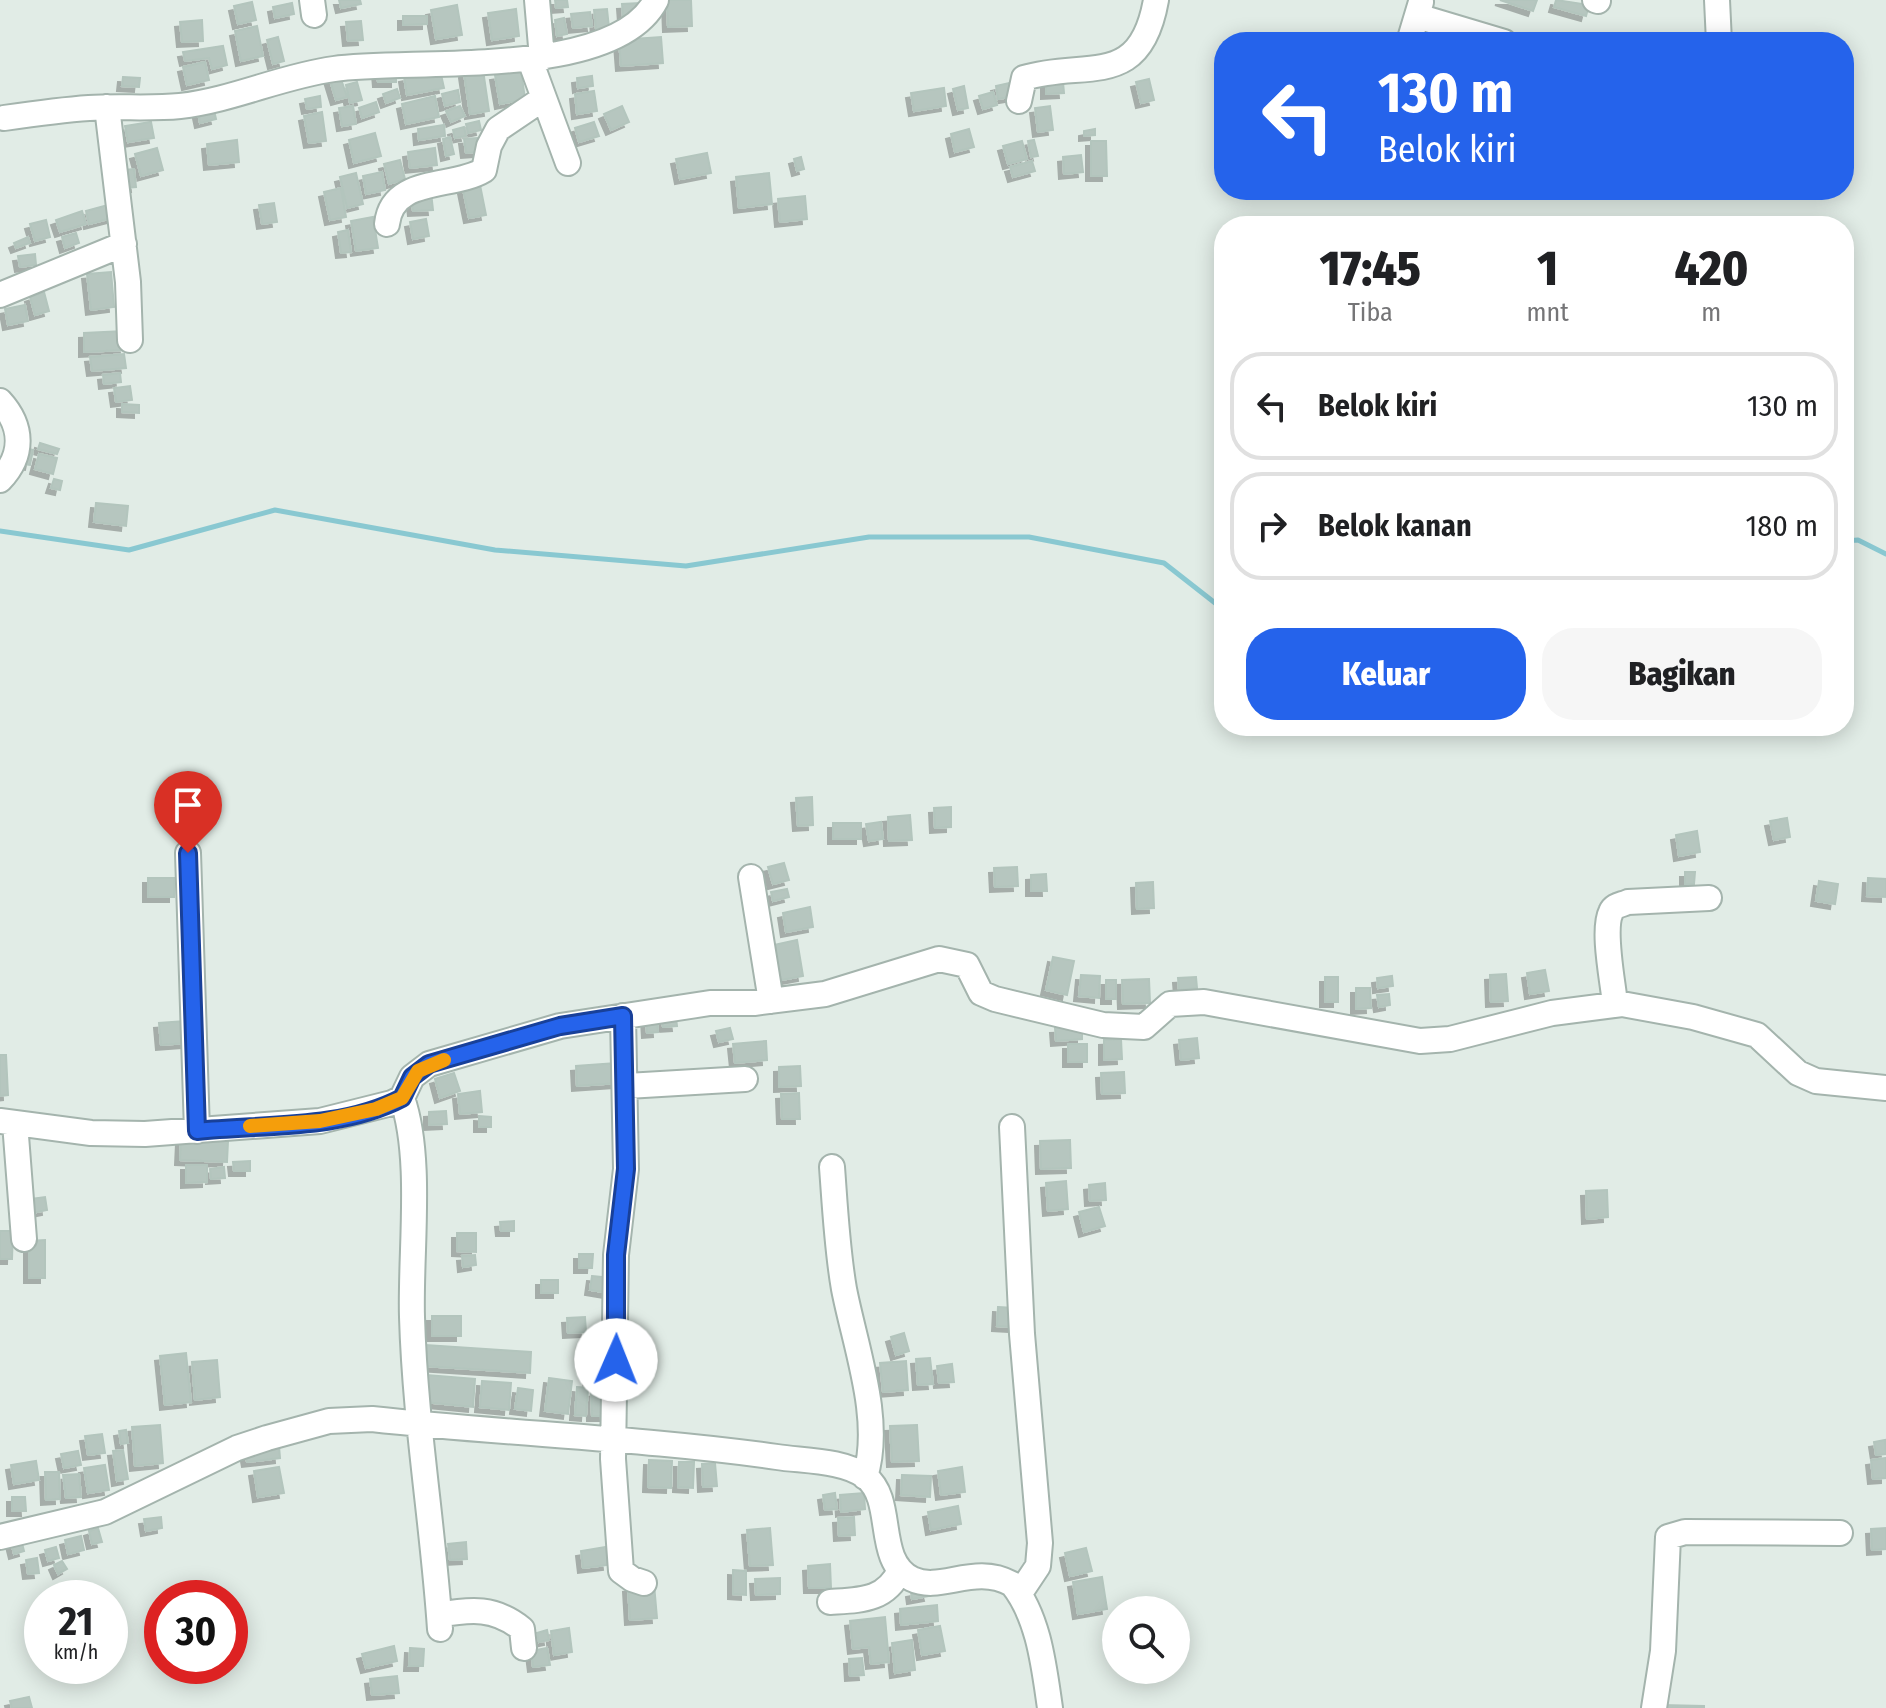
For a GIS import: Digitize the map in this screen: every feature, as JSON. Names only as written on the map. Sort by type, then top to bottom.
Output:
[{"type":"street","points":[[537,0],[536,59],[544,98],[568,163]]},
{"type":"street","points":[[4,118],[107,107],[181,106],[328,70],[381,63],[536,59],[614,38],[644,17],[656,0]]},
{"type":"street","points":[[1019,101],[1024,78],[1093,71],[1122,60],[1145,37],[1156,0]]},
{"type":"street","points":[[1717,0],[1719,32]]},
{"type":"street","points":[[1412,32],[1419,8],[1479,32]]},
{"type":"street","points":[[387,224],[390,208],[404,195],[484,170],[489,146],[498,129],[544,98]]},
{"type":"street","points":[[107,107],[124,244],[130,340]]},
{"type":"street","points":[[0,295],[124,244]]},
{"type":"street","points":[[0,401],[14,419],[19,438],[16,459],[0,480]]},
{"type":"street","points":[[188,853],[197,1131]]},
{"type":"street","points":[[751,877],[771,1001]]},
{"type":"street","points":[[1615,1004],[1609,951],[1609,914],[1615,907],[1628,902],[1709,898]]},
{"type":"street","points":[[524,1648],[522,1629],[500,1615],[479,1609],[439,1622],[418,1424],[412,1316],[411,1135],[402,1098],[412,1077],[429,1064],[560,1026],[710,1003],[771,1001],[825,994],[939,959],[967,965],[981,993],[995,999],[1116,1027],[1144,1027],[1170,1004],[1204,1002],[1435,1041],[1552,1013],[1615,1004],[1693,1017],[1757,1035],[1798,1073],[1816,1081],[1886,1088]]},
{"type":"street","points":[[623,1016],[627,1086],[626,1169],[616,1255],[613,1440],[619,1564],[625,1575],[644,1583]]},
{"type":"street","points":[[627,1086],[745,1079]]},
{"type":"street","points":[[24,1239],[8,1122],[120,1135],[197,1131],[320,1121],[376,1109],[402,1098]]},
{"type":"street","points":[[1012,1127],[1022,1334],[1040,1543],[1038,1566],[1020,1593]]},
{"type":"street","points":[[832,1167],[843,1283],[855,1330],[871,1429],[872,1453],[865,1477]]},
{"type":"street","points":[[0,1537],[105,1512],[237,1448],[329,1421],[372,1419],[684,1444],[833,1465],[865,1477],[877,1492],[893,1558],[900,1570],[917,1581],[930,1582],[967,1575],[1001,1578],[1020,1593],[1044,1666],[1050,1708]]},
{"type":"street","points":[[1654,1708],[1663,1651],[1668,1537],[1685,1532],[1840,1533]]},
{"type":"street","points":[[830,1602],[873,1598],[890,1587],[900,1570]]},
{"type":"building","points":[[339,0],[360,0],[361,4],[341,8]]},
{"type":"building","points":[[555,0],[567,0],[568,7],[556,8]]},
{"type":"building","points":[[667,0],[691,0],[692,26],[668,27]]},
{"type":"building","points":[[1500,0],[1537,0],[1533,11]]},
{"type":"building","points":[[1556,0],[1589,5],[1586,16],[1554,7]]},
{"type":"building","points":[[252,2],[256,20],[238,24],[234,6]]},
{"type":"building","points":[[292,3],[294,14],[275,18],[273,7]]},
{"type":"building","points":[[640,3],[641,16],[623,17],[622,4]]},
{"type":"building","points":[[457,5],[462,35],[436,39],[431,10]]},
{"type":"building","points":[[516,9],[519,36],[492,40],[488,13]]},
{"type":"building","points":[[607,9],[609,28],[596,29],[594,10]]},
{"type":"building","points":[[590,12],[592,26],[573,28],[571,14]]},
{"type":"building","points":[[403,16],[427,16],[427,24],[403,25]]},
{"type":"building","points":[[564,18],[567,34],[557,36],[555,20]]},
{"type":"building","points":[[202,20],[203,41],[182,42],[180,22]]},
{"type":"building","points":[[361,21],[363,40],[348,41],[346,22]]},
{"type":"building","points":[[257,26],[263,56],[241,61],[235,31]]},
{"type":"building","points":[[278,37],[284,61],[273,64],[267,40]]},
{"type":"building","points":[[661,37],[663,63],[621,66],[619,40]]},
{"type":"building","points":[[223,46],[227,65],[212,69],[209,58],[185,61],[183,52]]},
{"type":"building","points":[[205,62],[209,80],[187,85],[183,67]]},
{"type":"building","points":[[338,70],[347,97],[336,100],[328,74]]},
{"type":"building","points":[[377,70],[396,70],[396,82],[378,82]]},
{"type":"building","points":[[440,70],[444,88],[407,95],[404,77]]},
{"type":"building","points":[[483,70],[489,111],[470,114],[464,73]]},
{"type":"building","points":[[521,71],[525,99],[500,104],[495,75]]},
{"type":"building","points":[[592,76],[593,86],[578,88],[577,78]]},
{"type":"building","points":[[123,77],[140,78],[139,87],[122,86]]},
{"type":"building","points":[[1149,79],[1154,100],[1141,103],[1136,82]]},
{"type":"building","points":[[357,82],[362,100],[350,103],[346,85]]},
{"type":"building","points":[[1014,82],[1016,96],[998,99],[996,86]]},
{"type":"building","points":[[1046,82],[1063,82],[1064,93],[1046,94]]},
{"type":"building","points":[[964,86],[968,108],[958,110],[953,89]]},
{"type":"building","points":[[944,88],[946,106],[914,111],[911,93]]},
{"type":"building","points":[[397,89],[400,98],[386,103],[383,94]]},
{"type":"building","points":[[458,90],[460,102],[445,106],[442,94]]},
{"type":"building","points":[[594,91],[597,111],[577,114],[575,94]]},
{"type":"building","points":[[993,92],[997,105],[983,109],[979,96]]},
{"type":"building","points":[[320,96],[321,107],[307,109],[305,99]]},
{"type":"building","points":[[435,96],[439,117],[406,124],[402,104]]},
{"type":"building","points":[[376,102],[379,112],[362,118],[359,108]]},
{"type":"building","points":[[213,106],[216,119],[200,123],[197,109]]},
{"type":"building","points":[[353,106],[356,124],[342,126],[339,108]]},
{"type":"building","points":[[460,106],[465,116],[451,122],[446,111]]},
{"type":"building","points":[[622,106],[629,122],[611,130],[604,114]]},
{"type":"building","points":[[1050,106],[1053,130],[1038,132],[1035,108]]},
{"type":"building","points":[[322,112],[326,141],[309,143],[304,116]]},
{"type":"building","points":[[479,121],[481,130],[468,133],[466,124]]},
{"type":"building","points":[[151,122],[154,138],[128,142],[125,126]]},
{"type":"building","points":[[594,122],[599,136],[579,142],[575,128]]},
{"type":"building","points":[[444,125],[445,136],[419,140],[418,129]]},
{"type":"building","points":[[464,127],[466,136],[455,138],[453,130]]},
{"type":"building","points":[[969,129],[974,147],[955,152],[951,134]]},
{"type":"building","points":[[1095,129],[1095,135],[1084,136],[1084,131]]},
{"type":"building","points":[[375,133],[381,156],[354,163],[349,140]]},
{"type":"building","points":[[450,137],[454,154],[446,156],[443,139]]},
{"type":"building","points":[[477,138],[478,152],[466,153],[464,139]]},
{"type":"building","points":[[237,140],[239,162],[209,165],[207,144]]},
{"type":"building","points":[[1034,140],[1038,156],[1031,157],[1028,141]]},
{"type":"building","points":[[1022,141],[1027,159],[1008,164],[1003,146]]},
{"type":"building","points":[[1091,141],[1106,141],[1107,176],[1091,176]]},
{"type":"building","points":[[157,148],[163,170],[141,176],[135,154]]},
{"type":"building","points":[[435,148],[437,165],[410,168],[408,152]]},
{"type":"building","points":[[707,153],[711,173],[680,179],[676,159]]},
{"type":"building","points":[[1081,155],[1083,172],[1064,174],[1063,157]]},
{"type":"building","points":[[801,157],[804,169],[797,171],[794,159]]},
{"type":"building","points":[[400,160],[405,179],[389,184],[384,164]]},
{"type":"building","points":[[1032,161],[1035,171],[1013,177],[1010,167]]},
{"type":"building","points":[[134,169],[136,187],[125,188],[124,170]]},
{"type":"building","points":[[382,172],[385,190],[366,194],[363,176]]},
{"type":"building","points":[[356,173],[363,204],[347,208],[340,177]]},
{"type":"building","points":[[769,173],[772,204],[739,208],[736,177]]},
{"type":"building","points":[[480,185],[486,215],[469,218],[463,189]]},
{"type":"building","points":[[341,188],[346,217],[330,220],[324,192]]},
{"type":"building","points":[[431,192],[433,210],[413,211],[411,194]]},
{"type":"building","points":[[805,196],[807,219],[780,222],[778,199]]},
{"type":"building","points":[[274,203],[277,222],[262,224],[259,205]]},
{"type":"building","points":[[108,205],[112,218],[89,224],[86,211]]},
{"type":"building","points":[[82,211],[86,224],[60,232],[56,220]]},
{"type":"building","points":[[373,217],[378,248],[356,251],[351,221]]},
{"type":"building","points":[[426,219],[429,236],[413,239],[410,222]]},
{"type":"building","points":[[46,220],[50,237],[35,241],[30,224]]},
{"type":"building","points":[[348,230],[351,252],[341,253],[338,232]]},
{"type":"building","points":[[76,233],[79,243],[65,248],[62,237]]},
{"type":"building","points":[[28,237],[30,243],[16,248],[14,243]]},
{"type":"building","points":[[35,254],[36,265],[20,267],[18,256]]},
{"type":"building","points":[[111,272],[114,307],[91,310],[87,274]]},
{"type":"building","points":[[44,292],[49,311],[35,315],[30,297]]},
{"type":"building","points":[[25,305],[28,321],[8,325],[5,309]]},
{"type":"building","points":[[124,331],[125,350],[84,352],[84,333]]},
{"type":"building","points":[[124,354],[126,368],[92,371],[90,357]]},
{"type":"building","points":[[120,373],[121,382],[104,384],[103,375]]},
{"type":"building","points":[[130,386],[132,400],[116,402],[114,388]]},
{"type":"building","points":[[122,404],[139,405],[139,413],[122,412]]},
{"type":"building","points":[[40,443],[59,449],[57,454],[38,449]]},
{"type":"building","points":[[25,448],[33,450],[30,465],[22,464]]},
{"type":"building","points":[[39,454],[57,458],[53,474],[35,469]]},
{"type":"building","points":[[54,479],[62,481],[60,490],[51,488]]},
{"type":"building","points":[[96,503],[128,506],[126,526],[94,522]]},
{"type":"building","points":[[812,797],[813,825],[798,826],[796,798]]},
{"type":"building","points":[[951,807],[951,827],[935,828],[934,808]]},
{"type":"building","points":[[910,815],[912,840],[889,841],[888,817]]},
{"type":"building","points":[[1787,818],[1790,837],[1774,840],[1770,821]]},
{"type":"building","points":[[881,822],[883,839],[869,841],[866,824]]},
{"type":"building","points":[[833,823],[861,823],[861,839],[833,839]]},
{"type":"building","points":[[1697,831],[1700,852],[1679,856],[1676,835]]},
{"type":"building","points":[[784,863],[789,880],[773,884],[768,867]]},
{"type":"building","points":[[1017,867],[1018,886],[995,887],[994,868]]},
{"type":"building","points":[[1685,872],[1695,872],[1694,884],[1685,884]]},
{"type":"building","points":[[1046,874],[1047,891],[1031,891],[1031,875]]},
{"type":"building","points":[[148,878],[174,878],[174,897],[148,897]]},
{"type":"building","points":[[1868,878],[1886,879],[1886,897],[1867,896]]},
{"type":"building","points":[[1819,881],[1838,884],[1835,904],[1816,901]]},
{"type":"building","points":[[1153,882],[1154,908],[1137,909],[1136,883]]},
{"type":"building","points":[[787,889],[789,897],[773,901],[771,892]]},
{"type":"building","points":[[810,907],[813,927],[786,932],[783,913]]},
{"type":"building","points":[[797,940],[803,976],[781,980],[774,945]]},
{"type":"building","points":[[1053,957],[1074,961],[1067,995],[1046,990]]},
{"type":"building","points":[[1545,970],[1549,991],[1530,994],[1527,973]]},
{"type":"building","points":[[1506,974],[1508,1001],[1491,1002],[1490,975]]},
{"type":"building","points":[[1081,975],[1100,976],[1099,998],[1079,996]]},
{"type":"building","points":[[1392,976],[1393,986],[1378,988],[1377,978]]},
{"type":"building","points":[[1196,977],[1197,988],[1179,990],[1178,978]]},
{"type":"building","points":[[1325,977],[1338,977],[1338,1002],[1325,1002]]},
{"type":"building","points":[[1149,979],[1150,1003],[1123,1004],[1122,980]]},
{"type":"building","points":[[1106,980],[1116,980],[1116,999],[1106,999]]},
{"type":"building","points":[[1356,988],[1370,988],[1371,1008],[1356,1009]]},
{"type":"building","points":[[1389,994],[1390,1005],[1379,1007],[1377,995]]},
{"type":"building","points":[[675,1009],[677,1026],[663,1027],[661,1010]]},
{"type":"building","points":[[657,1015],[658,1032],[647,1033],[646,1016]]},
{"type":"building","points":[[185,1021],[186,1043],[161,1045],[159,1023]]},
{"type":"building","points":[[1082,1027],[1082,1039],[1056,1041],[1055,1028]]},
{"type":"building","points":[[730,1028],[733,1039],[719,1042],[716,1031]]},
{"type":"building","points":[[1197,1038],[1199,1058],[1181,1060],[1179,1040]]},
{"type":"building","points":[[1121,1039],[1122,1059],[1104,1060],[1104,1040]]},
{"type":"building","points":[[766,1041],[767,1060],[735,1063],[733,1044]]},
{"type":"building","points":[[1068,1044],[1087,1044],[1087,1062],[1068,1062]]},
{"type":"building","points":[[0,1055],[6,1055],[8,1095],[0,1096]]},
{"type":"building","points":[[616,1063],[618,1083],[577,1086],[576,1066]]},
{"type":"building","points":[[800,1066],[801,1086],[779,1087],[779,1067]]},
{"type":"building","points":[[1124,1072],[1125,1093],[1102,1094],[1101,1073]]},
{"type":"building","points":[[454,1073],[460,1091],[440,1098],[435,1079]]},
{"type":"building","points":[[480,1091],[482,1112],[460,1114],[458,1094]]},
{"type":"building","points":[[799,1093],[800,1119],[782,1119],[781,1094]]},
{"type":"building","points":[[446,1111],[447,1124],[429,1125],[429,1112]]},
{"type":"building","points":[[479,1116],[491,1117],[491,1127],[479,1127]]},
{"type":"building","points":[[181,1139],[228,1141],[227,1162],[180,1160]]},
{"type":"building","points":[[1070,1140],[1071,1168],[1041,1169],[1040,1141]]},
{"type":"building","points":[[250,1161],[250,1171],[234,1171],[233,1162]]},
{"type":"building","points":[[186,1165],[207,1165],[207,1182],[186,1183]]},
{"type":"building","points":[[224,1167],[225,1178],[211,1179],[210,1169]]},
{"type":"building","points":[[1066,1181],[1068,1209],[1048,1211],[1046,1183]]},
{"type":"building","points":[[1105,1183],[1106,1200],[1090,1201],[1089,1185]]},
{"type":"building","points":[[1607,1190],[1608,1217],[1587,1219],[1586,1191]]},
{"type":"building","points":[[45,1197],[47,1210],[32,1213],[30,1199]]},
{"type":"building","points":[[1099,1207],[1105,1226],[1084,1232],[1079,1212]]},
{"type":"building","points":[[514,1221],[514,1231],[501,1231],[500,1222]]},
{"type":"building","points":[[0,1231],[13,1231],[12,1259],[0,1259]]},
{"type":"building","points":[[457,1233],[476,1233],[476,1252],[457,1251]]},
{"type":"building","points":[[45,1240],[45,1278],[29,1278],[29,1241]]},
{"type":"building","points":[[579,1254],[593,1254],[592,1268],[579,1268]]},
{"type":"building","points":[[475,1255],[476,1265],[463,1267],[462,1256]]},
{"type":"building","points":[[592,1276],[611,1278],[609,1293],[590,1290]]},
{"type":"building","points":[[541,1280],[558,1280],[558,1293],[541,1293]]},
{"type":"building","points":[[998,1307],[1014,1308],[1013,1327],[997,1326]]},
{"type":"building","points":[[432,1316],[461,1316],[461,1336],[432,1336]]},
{"type":"building","points":[[585,1317],[586,1332],[568,1333],[567,1318]]},
{"type":"building","points":[[904,1333],[909,1351],[896,1355],[891,1337]]},
{"type":"building","points":[[425,1345],[531,1352],[530,1373],[424,1366]]},
{"type":"building","points":[[186,1353],[191,1402],[165,1405],[160,1356]]},
{"type":"building","points":[[591,1355],[605,1356],[603,1383],[588,1382]]},
{"type":"building","points":[[930,1358],[933,1384],[918,1385],[916,1359]]},
{"type":"building","points":[[217,1360],[220,1397],[195,1400],[192,1362]]},
{"type":"building","points":[[906,1361],[908,1390],[883,1392],[880,1363]]},
{"type":"building","points":[[952,1364],[954,1382],[939,1383],[937,1366]]},
{"type":"building","points":[[426,1375],[475,1379],[473,1407],[424,1402]]},
{"type":"building","points":[[549,1378],[572,1381],[568,1414],[545,1411]]},
{"type":"building","points":[[482,1381],[511,1383],[509,1410],[480,1407]]},
{"type":"building","points":[[577,1387],[588,1388],[586,1416],[575,1415]]},
{"type":"building","points":[[518,1388],[533,1390],[531,1411],[515,1409]]},
{"type":"building","points":[[603,1391],[604,1416],[592,1416],[591,1392]]},
{"type":"building","points":[[160,1425],[163,1463],[135,1466],[132,1427]]},
{"type":"building","points":[[917,1425],[919,1461],[892,1462],[890,1426]]},
{"type":"building","points":[[126,1430],[128,1443],[121,1444],[119,1431]]},
{"type":"building","points":[[102,1434],[105,1453],[88,1455],[85,1436]]},
{"type":"building","points":[[1885,1440],[1886,1454],[1876,1455],[1874,1442]]},
{"type":"building","points":[[279,1446],[280,1458],[247,1462],[245,1451]]},
{"type":"building","points":[[123,1450],[128,1479],[117,1481],[113,1451]]},
{"type":"building","points":[[78,1451],[81,1465],[64,1468],[61,1454]]},
{"type":"building","points":[[1886,1458],[1886,1478],[1873,1479],[1871,1460]]},
{"type":"building","points":[[649,1460],[672,1461],[671,1488],[648,1487]]},
{"type":"building","points":[[36,1461],[39,1480],[14,1484],[11,1465]]},
{"type":"building","points":[[679,1462],[694,1462],[693,1488],[678,1487]]},
{"type":"building","points":[[715,1463],[717,1486],[703,1487],[702,1464]]},
{"type":"building","points":[[105,1465],[109,1490],[88,1493],[84,1468]]},
{"type":"building","points":[[279,1467],[284,1493],[258,1497],[254,1471]]},
{"type":"building","points":[[962,1467],[965,1492],[941,1495],[938,1471]]},
{"type":"building","points":[[45,1472],[59,1472],[60,1499],[46,1500]]},
{"type":"building","points":[[79,1474],[81,1497],[66,1498],[63,1475]]},
{"type":"building","points":[[902,1475],[931,1476],[930,1497],[901,1495]]},
{"type":"building","points":[[835,1493],[837,1509],[825,1510],[823,1495]]},
{"type":"building","points":[[864,1493],[865,1509],[841,1512],[840,1495]]},
{"type":"building","points":[[12,1497],[25,1497],[26,1511],[12,1511]]},
{"type":"building","points":[[958,1506],[961,1524],[931,1530],[928,1512]]},
{"type":"building","points":[[161,1517],[162,1528],[146,1531],[144,1519]]},
{"type":"building","points":[[854,1517],[855,1535],[839,1536],[838,1518]]},
{"type":"building","points":[[98,1528],[102,1542],[92,1544],[89,1531]]},
{"type":"building","points":[[770,1528],[773,1565],[750,1566],[747,1530]]},
{"type":"building","points":[[1886,1528],[1886,1549],[1872,1550],[1871,1529]]},
{"type":"building","points":[[81,1536],[84,1550],[68,1554],[65,1540]]},
{"type":"building","points":[[21,1539],[24,1551],[14,1554],[11,1542]]},
{"type":"building","points":[[466,1542],[467,1559],[450,1560],[448,1544]]},
{"type":"building","points":[[56,1547],[59,1558],[48,1561],[45,1550]]},
{"type":"building","points":[[606,1547],[608,1565],[583,1568],[581,1551]]},
{"type":"building","points":[[1086,1548],[1092,1571],[1070,1576],[1065,1553]]},
{"type":"building","points":[[37,1558],[39,1573],[28,1574],[26,1560]]},
{"type":"building","points":[[62,1561],[67,1569],[58,1574],[54,1565]]},
{"type":"building","points":[[830,1564],[831,1588],[809,1588],[808,1566]]},
{"type":"building","points":[[733,1570],[746,1571],[746,1595],[733,1594]]},
{"type":"building","points":[[1102,1577],[1105,1596],[1102,1596],[1102,1610],[1078,1614],[1073,1582]]},
{"type":"building","points":[[780,1578],[780,1594],[756,1595],[755,1579]]},
{"type":"building","points":[[654,1584],[657,1618],[630,1620],[628,1587]]},
{"type":"building","points":[[927,1589],[929,1596],[912,1599],[911,1592]]},
{"type":"building","points":[[937,1605],[938,1621],[901,1625],[900,1609]]},
{"type":"building","points":[[885,1617],[889,1662],[871,1664],[869,1647],[853,1649],[850,1621]]},
{"type":"building","points":[[940,1626],[945,1651],[922,1655],[918,1630]]},
{"type":"building","points":[[569,1628],[572,1652],[554,1655],[551,1631]]},
{"type":"building","points":[[547,1630],[549,1640],[539,1642],[537,1633]]},
{"type":"building","points":[[912,1640],[915,1670],[895,1673],[892,1643]]},
{"type":"building","points":[[394,1646],[397,1661],[366,1668],[362,1654]]},
{"type":"building","points":[[410,1648],[424,1649],[423,1666],[409,1666]]},
{"type":"building","points":[[547,1648],[550,1665],[533,1667],[531,1651]]},
{"type":"building","points":[[862,1658],[864,1675],[850,1676],[849,1659]]},
{"type":"building","points":[[397,1676],[399,1693],[372,1695],[370,1679]]},
{"type":"building","points":[[29,1697],[32,1708],[12,1708],[10,1701]]},
{"type":"building","points":[[1661,1705],[1704,1706],[1704,1708],[1661,1708]]},
{"type":"waterway","points":[[0,531],[129,550],[275,510],[495,550],[686,566],[869,537],[1029,537],[1164,563],[1214,602]]},
{"type":"waterway","points":[[1854,540],[1886,554]]},
{"type":"slow traffic","points":[[250,1126],[320,1121],[376,1109],[402,1098],[418,1071],[444,1060]]},
{"type":"route","points":[[188,853],[197,1131],[320,1121],[354,1115],[402,1098],[412,1077],[429,1064],[560,1026],[623,1016],[628,1099],[626,1169],[615,1270],[616,1360]]}]
